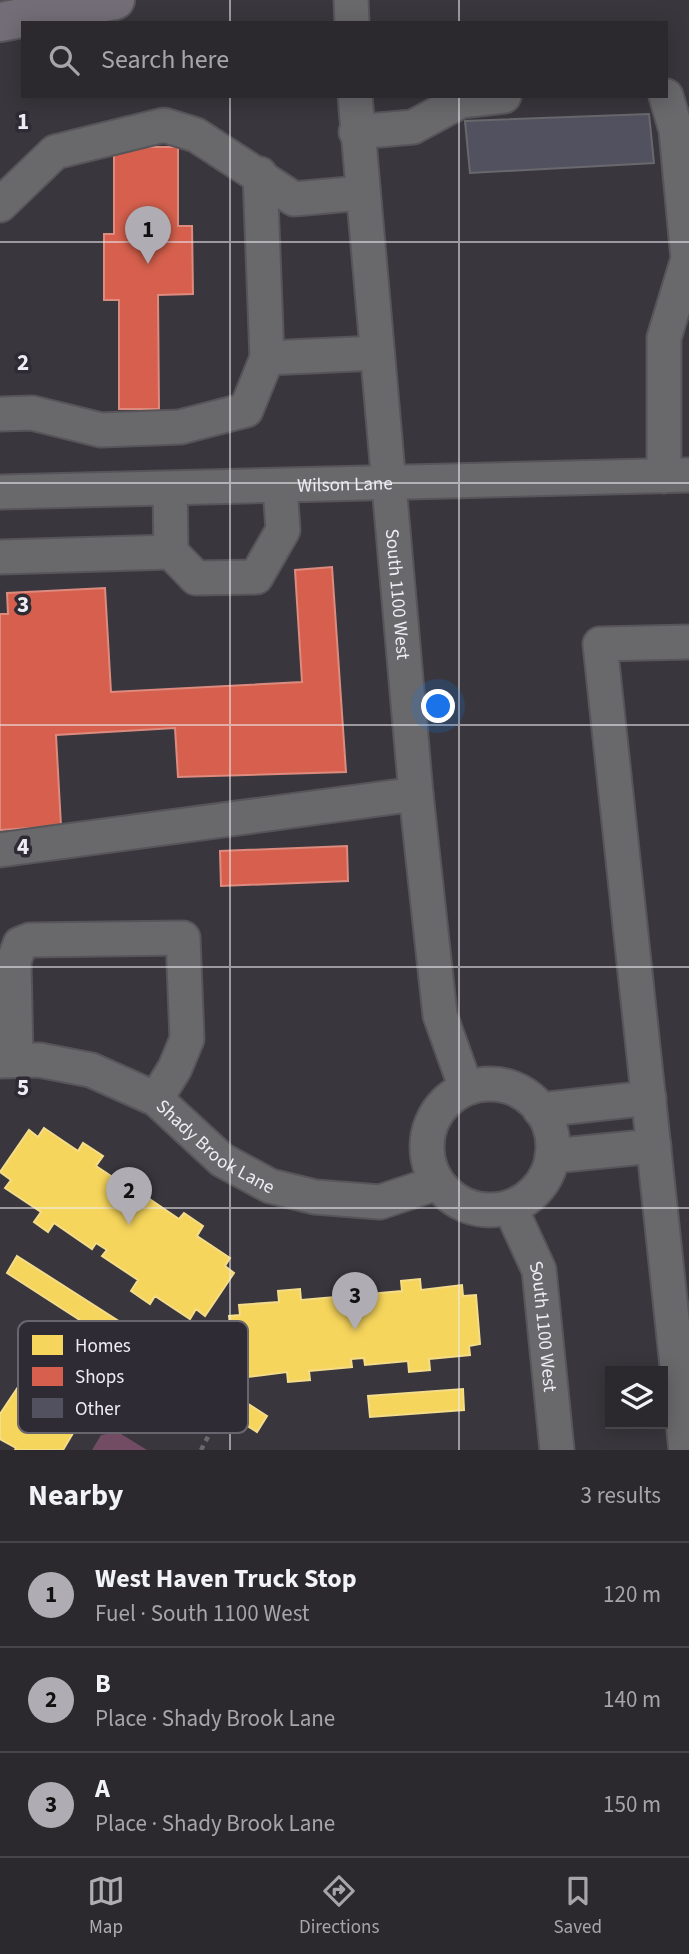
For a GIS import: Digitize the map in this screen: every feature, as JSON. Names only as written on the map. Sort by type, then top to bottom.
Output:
[{"type":"main road","points":[[0,22],[115,0]]},
{"type":"street","points":[[351,0],[352,21]]},
{"type":"street","name":"South 1100 West","points":[[355,98],[361,193],[416,794],[440,1015],[466,1088]]},
{"type":"street","points":[[356,132],[413,127],[461,101],[487,98]]},
{"type":"street","points":[[667,98],[676,130],[688,259],[664,338],[676,475]]},
{"type":"street","points":[[0,205],[55,152],[164,125],[196,135],[295,199],[361,193]]},
{"type":"street","points":[[0,414],[32,413],[101,430],[180,427],[246,410],[267,358],[260,174]]},
{"type":"street","points":[[267,358],[377,353]]},
{"type":"street","name":"Wilson Lane","points":[[0,492],[388,485],[676,475]]},
{"type":"street","points":[[170,489],[171,552],[196,578],[256,577],[283,530],[280,487]]},
{"type":"street","points":[[0,557],[171,552]]},
{"type":"street","points":[[687,1450],[600,644],[689,642]]},
{"type":"street","points":[[0,850],[416,794]]},
{"type":"street","points":[[8,1061],[14,961],[20,944],[30,940],[183,938],[187,1040],[175,1068],[156,1099]]},
{"type":"street","name":"Shady Brook Lane","points":[[8,1061],[39,1060],[91,1070],[156,1099],[222,1160],[270,1186],[316,1197],[380,1202],[437,1183]]},
{"type":"street","points":[[499,1084],[520,1091],[540,1110],[550,1126],[552,1156],[549,1170],[538,1189],[510,1207],[475,1209],[455,1200],[437,1183],[428,1163],[427,1138],[434,1116],[447,1100],[466,1088],[499,1084]]},
{"type":"street","points":[[540,1110],[649,1098]]},
{"type":"street","points":[[552,1156],[654,1146]]},
{"type":"street","name":"South 1100 West","points":[[510,1207],[539,1270],[557,1450]]},
{"type":"path","points":[[201,1450],[210,1433]]},
{"type":"shaded area","points":[[120,1433],[147,1450],[92,1450],[101,1435]]},
{"type":"building: Homes","points":[[44,1128],[78,1151],[83,1143],[103,1156],[96,1166],[132,1190],[127,1197],[136,1203],[142,1194],[179,1219],[184,1213],[203,1226],[197,1236],[230,1258],[225,1266],[234,1273],[205,1316],[196,1309],[190,1319],[155,1296],[150,1304],[131,1291],[138,1280],[102,1256],[107,1250],[96,1243],[92,1249],[54,1223],[48,1232],[34,1222],[41,1212],[5,1188],[11,1180],[0,1172],[29,1130],[38,1137]]},
{"type":"building: Homes","points":[[17,1256],[119,1321],[81,1321],[7,1273]]},
{"type":"building: Homes","points":[[420,1279],[421,1290],[462,1285],[463,1296],[476,1295],[480,1344],[469,1346],[470,1355],[429,1359],[430,1370],[409,1372],[408,1361],[365,1365],[364,1358],[351,1359],[352,1367],[309,1371],[310,1380],[288,1382],[287,1372],[248,1377],[248,1321],[229,1321],[229,1316],[240,1315],[239,1305],[279,1302],[278,1291],[300,1289],[301,1300],[346,1296],[346,1302],[358,1301],[358,1295],[402,1291],[401,1281]]},
{"type":"building: Homes","points":[[18,1387],[18,1433],[73,1433],[63,1450],[15,1450],[16,1448],[0,1439],[0,1414]]},
{"type":"building: Homes","points":[[463,1389],[464,1410],[370,1417],[368,1396]]},
{"type":"building: Homes","points":[[248,1404],[267,1416],[257,1432],[248,1426]]},
{"type":"building: Shops","points":[[114,147],[178,147],[178,226],[192,226],[193,294],[158,295],[159,409],[119,409],[119,300],[104,300],[104,234],[114,234]]},
{"type":"building: Shops","points":[[332,567],[346,772],[178,777],[175,728],[56,735],[61,826],[0,830],[0,614],[8,614],[7,593],[105,588],[111,692],[302,682],[295,570]]},
{"type":"building: Shops","points":[[347,846],[348,881],[221,886],[220,851]]},
{"type":"building: Other","points":[[649,114],[654,163],[470,173],[465,121]]},
{"type":"place","name":"West Haven Truck Stop","points":[[148,264]]},
{"type":"place","name":"B","points":[[129,1225]]},
{"type":"place","name":"A","points":[[355,1330]]}]
